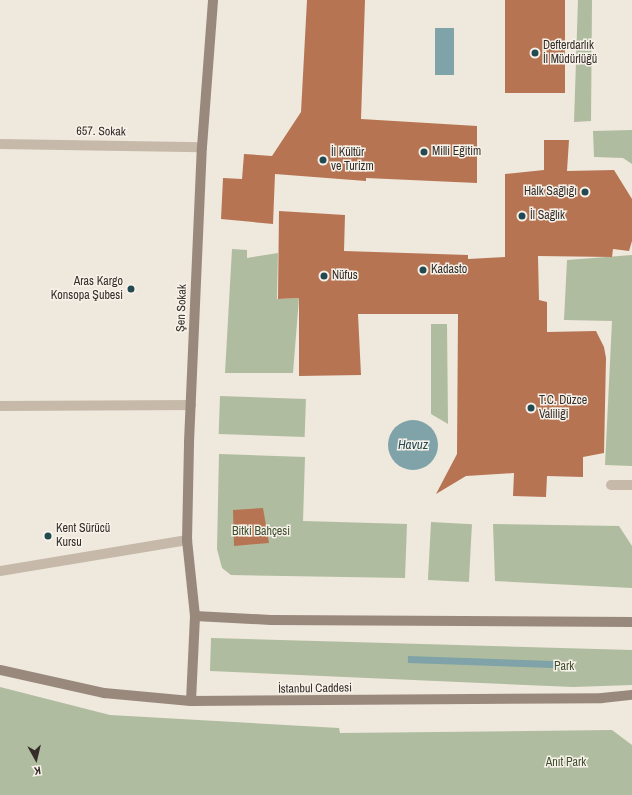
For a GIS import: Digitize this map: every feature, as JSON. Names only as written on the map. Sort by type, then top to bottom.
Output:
[{"type":"main road","name":"Şen Sokak","points":[[191,701],[195,616],[187,540],[191,405],[202,147],[213,0]]},
{"type":"main road","points":[[195,616],[271,620],[632,622]]},
{"type":"main road","name":"İstanbul Caddesi","points":[[0,670],[104,692],[191,701],[594,698],[632,695]]},
{"type":"street","name":"657. Sokak","points":[[0,144],[202,147]]},
{"type":"street","points":[[0,406],[191,405]]},
{"type":"street","points":[[610,485],[632,485]]},
{"type":"street","points":[[0,571],[187,540]]},
{"type":"green space","points":[[578,0],[592,0],[591,121],[574,122]]},
{"type":"green space","points":[[632,130],[632,164],[623,158],[594,157],[593,131]]},
{"type":"green space","points":[[232,249],[247,250],[247,258],[278,253],[277,299],[299,298],[293,373],[225,373]]},
{"type":"green space","points":[[632,255],[632,466],[605,465],[612,321],[564,320],[567,260]]},
{"type":"green space","points":[[431,324],[447,324],[448,424],[431,414]]},
{"type":"green space","points":[[220,396],[306,399],[305,437],[219,434]]},
{"type":"green space","name":"Bitki Bahçesi","points":[[219,454],[305,457],[303,521],[407,524],[405,578],[231,575],[222,568],[217,549]]},
{"type":"green space","points":[[431,522],[472,524],[469,582],[428,580]]},
{"type":"green space","points":[[493,524],[619,526],[632,546],[632,588],[495,581]]},
{"type":"green space","name":"Park","points":[[211,638],[632,650],[632,685],[573,687],[210,671]]},
{"type":"green space","name":"Anıt Park","points":[[0,687],[110,715],[339,728],[340,733],[612,730],[632,745],[632,795],[0,795]]},
{"type":"water","points":[[435,28],[454,28],[454,75],[435,75]]},
{"type":"water","name":"Havuz","points":[[408,420],[418,420],[431,427],[438,440],[438,450],[431,463],[418,470],[408,470],[399,466],[392,459],[388,450],[388,440],[392,431],[399,424]]},
{"type":"water","points":[[408,656],[559,661],[559,668],[408,663]]},
{"type":"building","points":[[307,0],[365,0],[361,119],[477,126],[477,183],[366,178],[366,181],[275,174],[273,224],[221,219],[223,178],[242,179],[244,154],[272,156],[301,112]]},
{"type":"building","points":[[505,0],[565,0],[565,93],[505,93]]},
{"type":"building","points":[[544,140],[569,140],[567,171],[614,170],[632,199],[632,241],[629,251],[613,249],[612,257],[538,256],[539,300],[547,302],[547,332],[596,331],[604,347],[606,358],[604,453],[583,457],[583,477],[547,476],[546,497],[513,496],[514,473],[466,476],[436,494],[457,454],[458,314],[358,314],[361,375],[299,376],[299,298],[278,299],[279,211],[345,215],[344,251],[468,255],[468,259],[505,257],[505,174],[544,170]]},
{"type":"building","points":[[263,508],[269,543],[234,546],[233,510]]},
{"type":"place","name":"Defterdarlık İl Müdürlüğü","points":[[535,53]]},
{"type":"place","name":"Milli Eğitim","points":[[424,152]]},
{"type":"place","name":"İl Kültür ve Turizm","points":[[323,160]]},
{"type":"place","name":"Halk Sağlığı","points":[[585,192]]},
{"type":"place","name":"İl Sağlık","points":[[522,216]]},
{"type":"place","name":"Kadasto","points":[[423,270]]},
{"type":"place","name":"Nüfus","points":[[324,276]]},
{"type":"place","name":"Aras Kargo Konsopa Şubesi","points":[[131,289]]},
{"type":"place","name":"T.C. Düzce Valiliği","points":[[531,408]]},
{"type":"place","name":"Kent Sürücü Kursu","points":[[48,536]]}]
